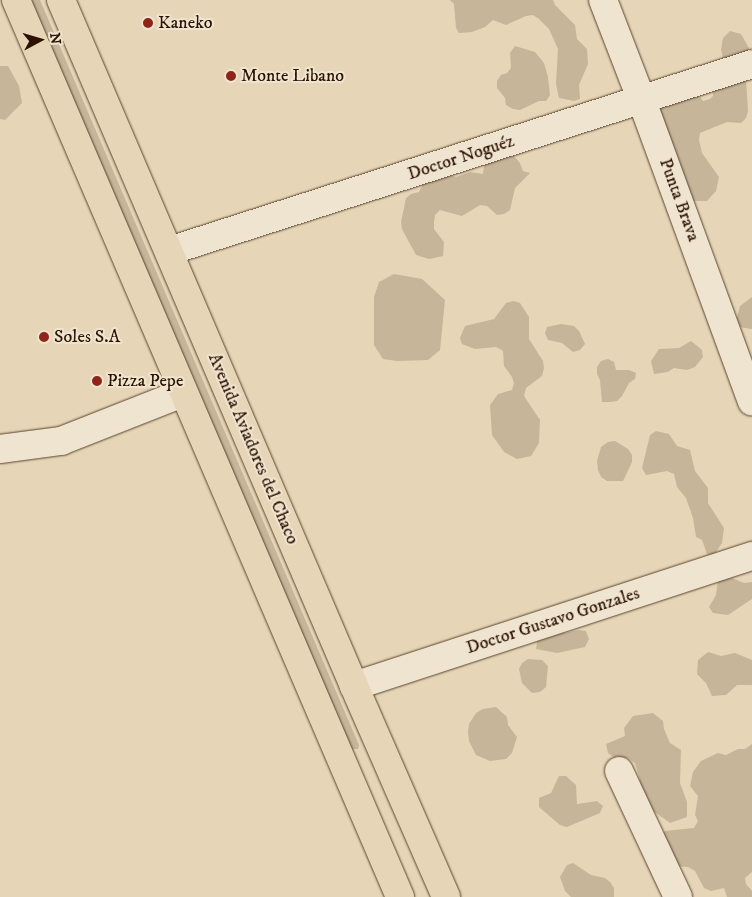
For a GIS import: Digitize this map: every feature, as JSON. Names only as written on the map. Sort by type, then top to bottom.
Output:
[{"type":"highway","points":[[16,0],[400,897]]},
{"type":"highway","name":"Avenida Aviadores del Chaco","points":[[61,0],[446,897]]},
{"type":"street","name":"Punta Brava","points":[[602,0],[642,101],[752,402]]},
{"type":"street","name":"Doctor Noguéz","points":[[169,250],[642,101],[752,64]]},
{"type":"street","points":[[0,448],[61,441],[183,393]]},
{"type":"street","name":"Doctor Gustavo Gonzales","points":[[354,686],[752,556]]},
{"type":"street","points":[[619,771],[678,897]]},
{"type":"shaded area","points":[[30,0],[40,0],[359,745],[358,749],[351,749]]},
{"type":"shaded area","points":[[450,0],[553,0],[555,5],[575,25],[577,39],[587,49],[588,64],[579,85],[580,99],[574,101],[559,98],[556,84],[558,49],[549,29],[539,19],[533,15],[526,16],[506,25],[493,20],[485,27],[472,32],[459,33],[456,28],[454,4]]},
{"type":"shaded area","points":[[730,31],[741,34],[749,48],[745,63],[748,111],[746,118],[741,123],[727,122],[700,133],[699,140],[702,153],[719,177],[716,191],[707,201],[686,201],[658,105],[694,89],[703,101],[713,96],[713,82],[724,64],[721,49],[723,38]]},
{"type":"shaded area","points":[[515,46],[535,52],[544,63],[550,95],[546,101],[539,101],[520,110],[506,105],[505,98],[497,88],[497,81],[501,75],[507,73],[511,68],[510,53]]},
{"type":"shaded area","points":[[0,66],[8,66],[19,86],[22,103],[5,120],[0,119]]},
{"type":"shaded area","points":[[504,145],[520,163],[523,171],[530,173],[515,188],[510,210],[504,214],[497,215],[487,206],[480,205],[462,216],[440,210],[435,215],[434,229],[444,242],[443,256],[429,259],[416,255],[402,229],[401,222],[406,198],[411,194],[419,192],[422,186],[421,179],[437,170],[456,177],[470,172],[483,174],[485,160]]},
{"type":"shaded area","points":[[394,274],[422,279],[445,300],[440,350],[428,360],[397,361],[383,359],[374,345],[374,297],[379,282]]},
{"type":"shaded area","points":[[752,297],[752,329],[739,327],[736,321],[740,306]]},
{"type":"shaded area","points":[[514,301],[520,303],[529,317],[529,339],[543,361],[544,368],[542,376],[526,388],[524,396],[540,420],[539,443],[531,456],[517,459],[504,452],[492,435],[490,405],[498,394],[512,390],[514,383],[504,366],[503,351],[496,347],[475,349],[462,344],[460,338],[465,326],[494,319],[506,303]]},
{"type":"shaded area","points":[[561,324],[574,326],[579,331],[585,344],[580,350],[573,352],[562,343],[548,340],[545,333],[547,327]]},
{"type":"shaded area","points":[[691,341],[702,350],[703,357],[695,367],[687,370],[674,368],[668,372],[654,374],[651,361],[659,349],[679,348]]},
{"type":"shaded area","points":[[608,359],[614,362],[616,370],[629,370],[636,373],[635,379],[629,383],[617,401],[602,402],[597,367],[601,361]]},
{"type":"shaded area","points":[[656,431],[669,434],[677,446],[690,450],[695,471],[708,488],[708,503],[724,528],[722,543],[714,555],[707,554],[702,540],[696,537],[693,518],[686,498],[677,487],[674,474],[667,471],[646,475],[642,468],[650,435]]},
{"type":"shaded area","points":[[615,441],[628,449],[632,455],[632,462],[623,481],[607,481],[601,477],[597,461],[601,447],[608,442]]},
{"type":"shaded area","points":[[732,578],[744,583],[752,582],[752,599],[728,615],[713,613],[709,607],[716,595],[718,580]]},
{"type":"shaded area","points":[[579,630],[586,631],[589,639],[585,647],[557,653],[536,649],[538,636],[551,631],[565,633]]},
{"type":"shaded area","points":[[708,652],[721,656],[735,653],[752,660],[752,685],[737,685],[726,695],[712,696],[706,683],[697,674],[698,660]]},
{"type":"shaded area","points":[[528,659],[542,660],[548,666],[546,687],[540,692],[532,693],[522,683],[519,669],[522,663]]},
{"type":"shaded area","points":[[496,707],[507,717],[508,725],[517,737],[512,753],[506,759],[490,761],[476,755],[469,741],[468,732],[469,724],[476,713],[483,709]]},
{"type":"shaded area","points":[[653,713],[663,721],[670,743],[681,750],[680,783],[687,802],[687,817],[670,823],[642,803],[636,793],[640,780],[635,763],[628,758],[617,760],[608,753],[606,744],[625,736],[624,728],[633,716]]},
{"type":"shaded area","points":[[752,744],[752,872],[745,878],[746,884],[752,891],[752,897],[727,897],[724,888],[711,891],[704,888],[695,871],[688,867],[674,866],[661,837],[665,831],[694,828],[698,821],[695,815],[698,796],[690,786],[693,772],[701,761],[718,753],[726,755],[738,749],[745,749]]},
{"type":"shaded area","points":[[559,776],[566,776],[576,785],[577,804],[597,801],[603,806],[600,813],[567,827],[560,825],[539,807],[539,798],[551,793]]},
{"type":"shaded area","points":[[573,863],[591,875],[605,878],[610,882],[614,888],[614,897],[571,897],[565,891],[560,877],[567,865]]},
{"type":"place","name":"Kaneko","points":[[148,23]]},
{"type":"place","name":"Monte Libano","points":[[231,76]]},
{"type":"place","name":"Soles S.A","points":[[44,337]]},
{"type":"place","name":"Pizza Pepe","points":[[97,381]]}]
